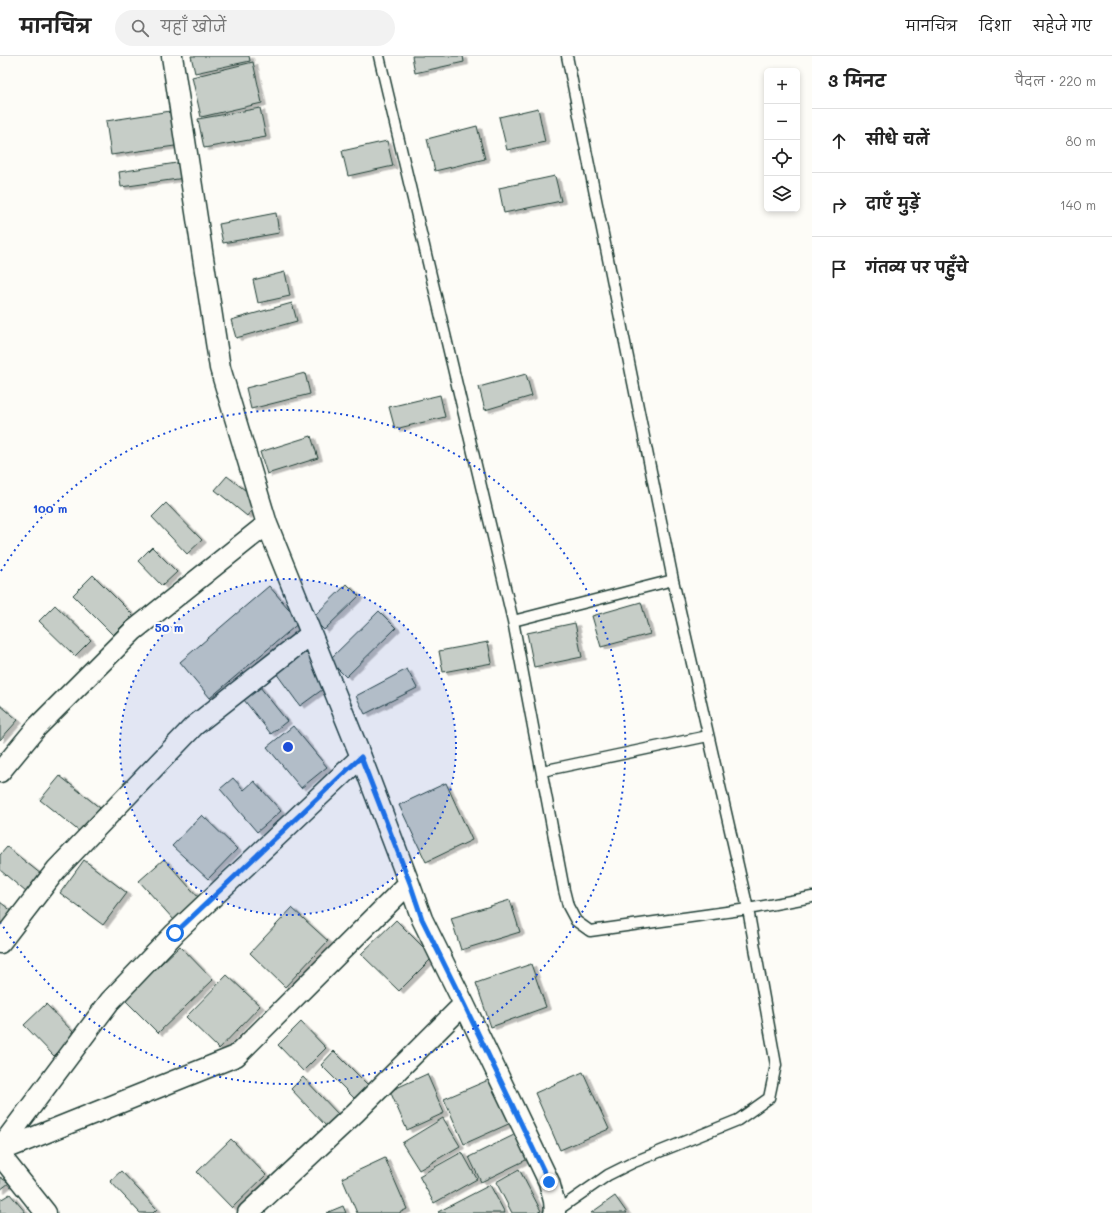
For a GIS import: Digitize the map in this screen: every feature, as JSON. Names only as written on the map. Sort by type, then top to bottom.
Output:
[{"type":"street","points":[[172,56],[220,368],[267,524],[361,757],[410,883],[422,919],[549,1182],[555,1212]]},
{"type":"street","points":[[0,772],[37,727],[133,631],[267,524]]},
{"type":"street","points":[[0,943],[56,870],[194,726],[312,634]]},
{"type":"street","points":[[0,1150],[110,1001],[175,933],[361,757]]},
{"type":"street","points":[[0,1150],[236,1056],[410,883]]},
{"type":"street","points":[[257,1210],[464,1004]]},
{"type":"street","points":[[0,1155],[46,1213]]},
{"type":"lane","points":[[379,56],[514,621],[568,906],[576,921],[590,931],[748,909],[812,897]]},
{"type":"lane","points":[[555,1212],[608,1175],[634,1162],[738,1120],[769,1098],[776,1065],[748,909],[673,580],[567,56]]},
{"type":"lane","points":[[514,621],[673,580]]},
{"type":"lane","points":[[542,771],[708,736]]},
{"type":"building","points":[[191,56],[249,56],[250,61],[195,73]]},
{"type":"building","points":[[412,56],[463,56],[464,62],[415,73]]},
{"type":"building","points":[[253,62],[262,103],[201,117],[192,77]]},
{"type":"building","points":[[260,108],[266,137],[204,148],[198,119]]},
{"type":"building","points":[[538,108],[545,142],[507,150],[499,117]]},
{"type":"building","points":[[177,110],[182,145],[111,155],[106,121]]},
{"type":"building","points":[[477,126],[485,159],[435,171],[427,139]]},
{"type":"building","points":[[387,141],[393,166],[348,176],[342,151]]},
{"type":"building","points":[[183,162],[185,178],[121,187],[119,172]]},
{"type":"building","points":[[555,176],[561,201],[504,213],[499,188]]},
{"type":"building","points":[[276,213],[279,233],[223,243],[219,224]]},
{"type":"building","points":[[285,272],[290,296],[258,303],[253,280]]},
{"type":"building","points":[[292,303],[297,321],[236,338],[231,320]]},
{"type":"building","points":[[305,373],[310,394],[251,409],[246,388]]},
{"type":"building","points":[[526,374],[532,396],[485,410],[479,387]]},
{"type":"building","points":[[440,395],[445,417],[395,429],[389,407]]},
{"type":"building","points":[[311,436],[318,458],[267,474],[260,452]]},
{"type":"building","points":[[227,476],[259,501],[247,516],[215,490]]},
{"type":"building","points":[[166,503],[202,540],[187,554],[152,517]]},
{"type":"building","points":[[152,547],[177,572],[162,586],[138,561]]},
{"type":"building","points":[[93,575],[133,615],[113,635],[73,595]]},
{"type":"building","points":[[347,584],[359,596],[324,630],[312,618]]},
{"type":"building","points":[[269,586],[300,622],[210,698],[180,662]]},
{"type":"building","points":[[641,602],[650,634],[601,647],[592,616]]},
{"type":"building","points":[[55,605],[91,640],[75,656],[39,621]]},
{"type":"building","points":[[379,611],[396,628],[346,677],[329,660]]},
{"type":"building","points":[[575,623],[582,657],[534,667],[527,633]]},
{"type":"building","points":[[488,642],[492,663],[443,672],[439,651]]},
{"type":"building","points":[[306,652],[330,684],[300,706],[276,673]]},
{"type":"building","points":[[407,669],[417,688],[365,714],[356,696]]},
{"type":"building","points":[[256,682],[287,721],[271,734],[240,695]]},
{"type":"building","points":[[0,705],[18,720],[0,740]]},
{"type":"building","points":[[293,726],[327,767],[301,788],[267,747]]},
{"type":"building","points":[[60,776],[100,808],[80,832],[40,800]]},
{"type":"building","points":[[233,778],[244,790],[254,781],[281,811],[257,832],[220,789]]},
{"type":"building","points":[[446,783],[472,840],[426,862],[399,805]]},
{"type":"building","points":[[202,815],[237,849],[208,879],[172,846]]},
{"type":"building","points":[[7,847],[46,878],[33,898],[0,870],[0,855]]},
{"type":"building","points":[[164,859],[199,898],[174,920],[139,881]]},
{"type":"building","points":[[84,860],[127,893],[103,925],[60,893]]},
{"type":"building","points":[[510,900],[520,932],[461,950],[451,918]]},
{"type":"building","points":[[0,902],[17,915],[0,937]]},
{"type":"building","points":[[292,908],[328,941],[285,987],[250,953]]},
{"type":"building","points":[[396,920],[433,957],[399,991],[361,954]]},
{"type":"building","points":[[180,946],[213,980],[158,1033],[124,999]]},
{"type":"building","points":[[531,964],[546,1007],[491,1027],[476,983]]},
{"type":"building","points":[[227,975],[260,1006],[219,1049],[186,1017]]},
{"type":"building","points":[[46,1004],[76,1035],[54,1056],[24,1025]]},
{"type":"building","points":[[301,1022],[326,1048],[303,1071],[278,1045]]},
{"type":"building","points":[[334,1051],[370,1087],[357,1101],[321,1065]]},
{"type":"building","points":[[583,1072],[609,1129],[560,1150],[535,1093]]},
{"type":"building","points":[[427,1074],[444,1113],[407,1130],[390,1091]]},
{"type":"building","points":[[303,1077],[338,1114],[326,1126],[291,1089]]},
{"type":"building","points":[[493,1078],[513,1122],[464,1144],[444,1099]]},
{"type":"building","points":[[443,1118],[460,1146],[419,1170],[402,1143]]},
{"type":"building","points":[[518,1133],[530,1158],[481,1182],[469,1157]]},
{"type":"building","points":[[231,1139],[266,1175],[232,1208],[197,1172]]},
{"type":"building","points":[[462,1152],[477,1179],[434,1203],[419,1176]]},
{"type":"building","points":[[385,1158],[407,1209],[399,1213],[357,1213],[342,1178]]},
{"type":"building","points":[[519,1169],[541,1211],[536,1213],[512,1213],[496,1182]]},
{"type":"building","points":[[121,1171],[157,1209],[153,1213],[140,1213],[110,1181]]},
{"type":"building","points":[[0,1177],[9,1183],[0,1190]]},
{"type":"building","points":[[490,1185],[505,1213],[438,1212]]},
{"type":"building","points":[[10,1194],[26,1213],[0,1213],[0,1200]]},
{"type":"building","points":[[615,1196],[627,1213],[591,1213]]},
{"type":"building","points":[[343,1206],[346,1213],[326,1213]]},
{"type":"route","points":[[175,933],[361,757],[410,883],[422,919],[549,1182]]}]
